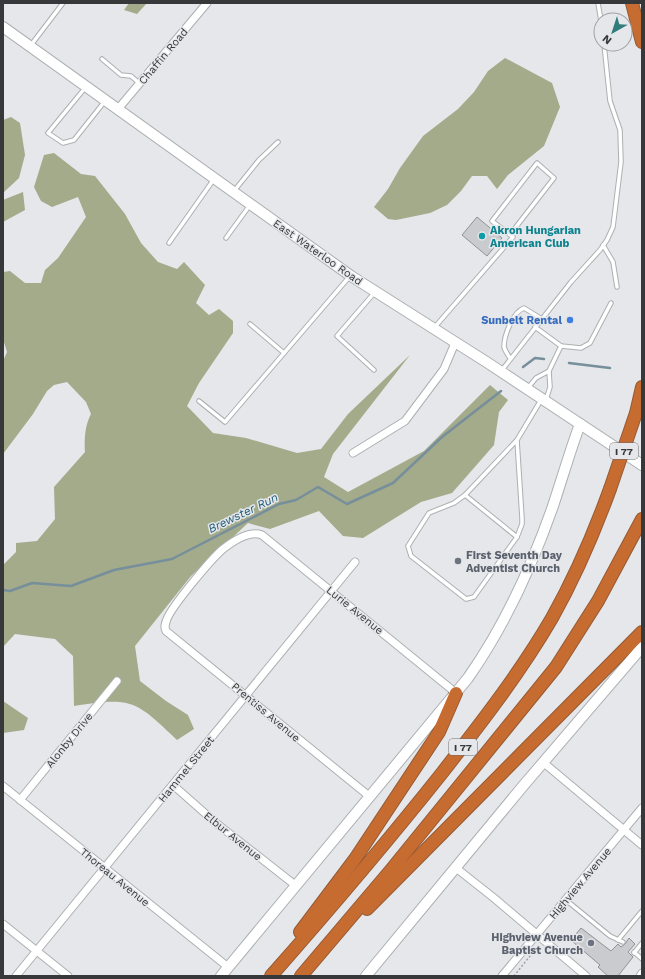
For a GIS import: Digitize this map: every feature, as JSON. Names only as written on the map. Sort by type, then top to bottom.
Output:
[{"type":"highway","points":[[632,3],[642,42]]},
{"type":"highway","name":"I 77","points":[[271,976],[403,822],[486,717],[507,688],[552,617],[583,557],[610,489],[636,413],[642,387]]},
{"type":"highway","name":"I 77","points":[[301,976],[556,667],[582,627],[610,579],[642,519]]},
{"type":"highway","points":[[610,579],[642,528]]},
{"type":"highway","points":[[301,976],[642,632]]},
{"type":"highway","points":[[266,976],[355,859],[439,732],[456,693]]},
{"type":"main road","name":"East Waterloo Road","points":[[3,27],[351,276],[501,371],[642,465]]},
{"type":"main road","points":[[221,976],[295,885],[456,693],[482,659],[511,606],[550,514],[580,424]]},
{"type":"main road","points":[[366,976],[642,647]]},
{"type":"street","name":"Chaffin Road","points":[[118,109],[207,3]]},
{"type":"street","points":[[353,453],[405,421],[444,369],[455,343]]},
{"type":"street","name":"Lurie Avenue","points":[[165,628],[170,614],[211,562],[227,546],[252,534],[258,534],[270,541],[456,693]]},
{"type":"street","name":"Hammel Street","points":[[16,976],[355,562]]},
{"type":"street","name":"Prentiss Avenue","points":[[165,628],[369,796]]},
{"type":"street","name":"Alonby Drive","points":[[20,800],[117,681]]},
{"type":"street","points":[[544,763],[642,845]]},
{"type":"street","name":"Elbur Avenue","points":[[173,785],[216,823],[295,885]]},
{"type":"street","name":"Thoreau Avenue","points":[[3,786],[228,967]]},
{"type":"street","name":"Highview Avenue","points":[[502,976],[642,808]]},
{"type":"street","points":[[456,868],[586,976]]},
{"type":"street","points":[[3,924],[68,976]]},
{"type":"lane","points":[[30,46],[63,3]]},
{"type":"lane","points":[[501,371],[542,318],[603,246],[613,227],[621,162],[620,130],[610,101],[605,52]]},
{"type":"lane","points":[[102,59],[121,75],[131,76],[139,83]]},
{"type":"lane","points":[[86,86],[48,133],[56,140],[63,144],[74,140],[106,100]]},
{"type":"lane","points":[[234,192],[259,160],[278,142]]},
{"type":"lane","points":[[434,329],[513,237],[512,232],[554,178],[536,163],[492,221],[513,237]]},
{"type":"lane","points":[[169,244],[214,178]]},
{"type":"lane","points":[[226,238],[251,204]]},
{"type":"lane","points":[[603,246],[613,262],[617,287]]},
{"type":"lane","points":[[199,401],[225,422],[351,276]]},
{"type":"lane","points":[[374,370],[337,336],[376,292]]},
{"type":"lane","points":[[535,327],[561,346],[581,348],[590,343],[611,303]]},
{"type":"lane","points":[[510,358],[504,348],[505,339],[518,313],[524,308],[542,318]]},
{"type":"lane","points":[[250,324],[284,353]]},
{"type":"lane","points":[[517,440],[522,524],[517,537],[474,597],[466,598],[411,556],[408,546],[429,513],[454,503],[465,495],[517,440],[544,400],[550,387],[549,371],[561,346]]},
{"type":"lane","points":[[527,389],[536,378],[549,371]]},
{"type":"lane","points":[[465,495],[517,537]]},
{"type":"lane","points":[[566,900],[610,936],[623,942]]},
{"type":"lane","points":[[618,940],[642,911]]},
{"type":"lane","points":[[642,943],[634,952],[642,959]]},
{"type":"path","points":[[514,976],[538,946]]},
{"type":"green space","points":[[129,3],[147,3],[137,14],[124,10]]},
{"type":"green space","points":[[505,58],[552,83],[560,107],[544,146],[508,175],[497,189],[487,176],[472,176],[461,191],[447,205],[430,213],[396,220],[388,219],[374,207],[388,189],[400,168],[423,136],[458,109],[474,92],[488,71]]},
{"type":"green space","points":[[11,117],[20,123],[25,155],[19,178],[3,193],[3,120]]},
{"type":"green space","points":[[54,153],[81,174],[95,176],[125,214],[141,243],[158,262],[177,269],[184,262],[205,285],[196,303],[209,315],[219,309],[233,321],[233,333],[199,383],[187,406],[213,433],[246,438],[297,453],[321,449],[348,414],[410,355],[333,454],[324,477],[348,492],[424,451],[490,385],[508,400],[499,412],[494,445],[452,493],[421,502],[363,538],[343,536],[319,511],[270,529],[248,523],[191,576],[135,646],[140,681],[166,701],[188,715],[194,729],[177,740],[141,709],[132,705],[121,702],[109,702],[74,706],[73,656],[55,639],[15,634],[3,647],[3,565],[16,552],[16,543],[37,541],[55,519],[54,487],[85,452],[85,433],[91,414],[86,402],[67,382],[54,385],[47,391],[33,414],[3,454],[3,361],[7,352],[3,339],[3,272],[10,271],[25,283],[41,283],[45,270],[58,258],[86,217],[78,197],[52,207],[41,201],[34,187],[44,155]]},
{"type":"green space","points":[[23,192],[25,210],[3,222],[3,200]]},
{"type":"green space","points":[[3,701],[28,718],[24,730],[3,733]]},
{"type":"building","name":"Akron Hungarian American Club","points":[[477,217],[502,238],[487,256],[462,235]]},
{"type":"building","points":[[581,928],[611,951],[618,944],[621,947],[629,938],[635,944],[628,952],[633,957],[618,976],[608,976],[598,967],[600,965],[573,942],[572,939]]},
{"type":"waterway","name":"Brewster Run","points":[[523,367],[535,358],[544,359]]},
{"type":"waterway","name":"Brewster Run","points":[[569,363],[610,368]]},
{"type":"waterway","name":"Brewster Run","points":[[3,590],[10,591],[32,583],[71,586],[114,570],[172,559],[279,504],[296,500],[318,487],[347,504],[393,483],[442,437],[501,391]]},
{"type":"place","name":"Akron Hungarian American Club","points":[[482,236]]},
{"type":"place","name":"Sunbelt Rental","points":[[570,320]]},
{"type":"place","name":"First Seventh Day Adventist Church","points":[[458,561]]},
{"type":"place","name":"Highview Avenue Baptist Church","points":[[591,943]]}]
